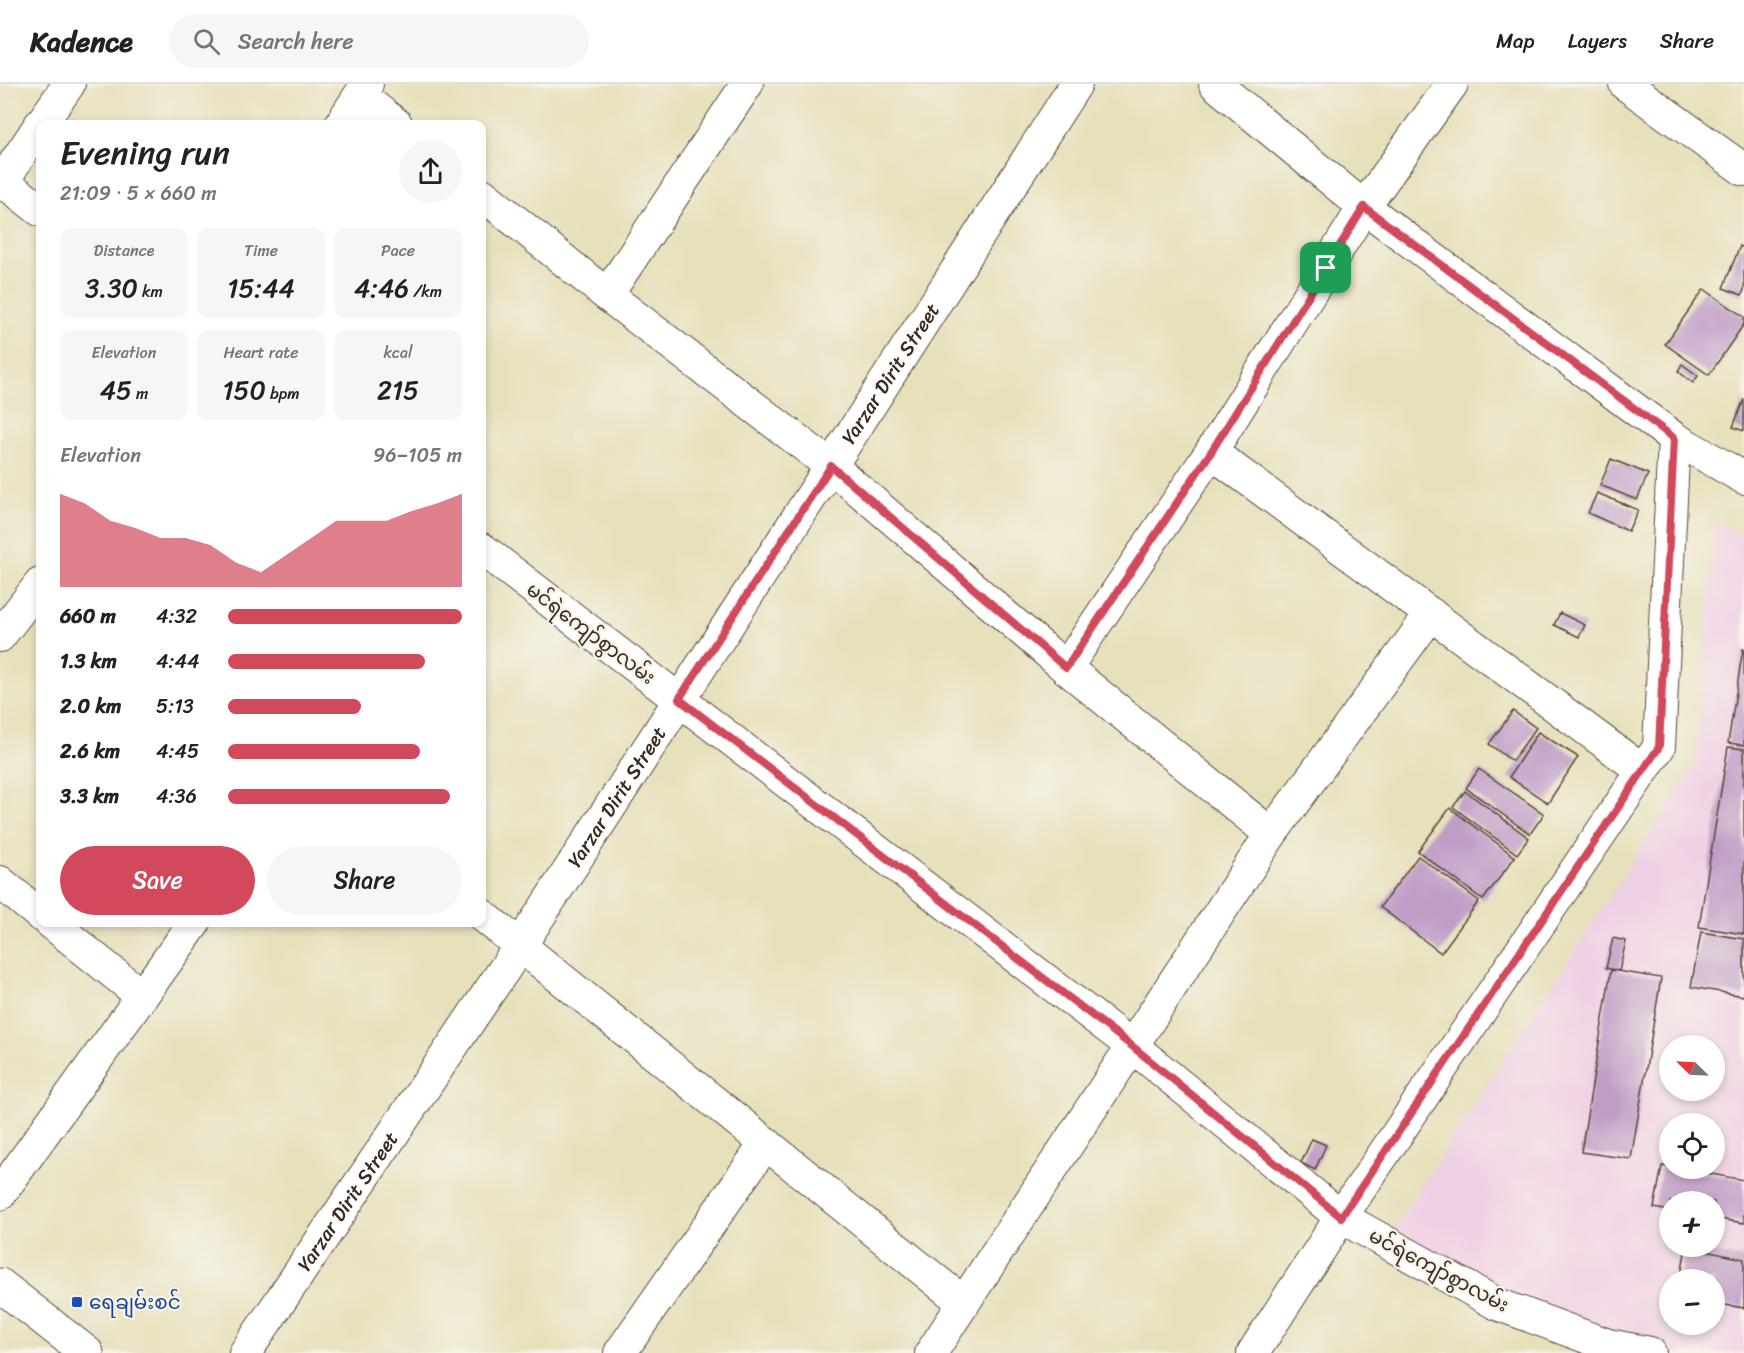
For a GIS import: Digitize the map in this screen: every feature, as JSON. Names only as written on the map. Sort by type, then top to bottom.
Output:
[{"type":"street","points":[[44,120],[69,84]]},
{"type":"street","points":[[607,296],[747,84]]},
{"type":"street","name":"Yarzar Dirit Street","points":[[244,1353],[520,946],[1076,84]]},
{"type":"street","points":[[1215,84],[1364,207],[1674,438],[1744,477]]},
{"type":"street","points":[[1066,668],[1211,452],[1364,207],[1452,84]]},
{"type":"street","points":[[1625,84],[1744,170]]},
{"type":"street","points":[[344,120],[364,90],[392,120]]},
{"type":"street","points":[[36,132],[1,181],[36,207]]},
{"type":"street","points":[[486,197],[607,296],[831,466],[1066,668],[1271,834]]},
{"type":"street","points":[[1253,1353],[1341,1217],[1659,747],[1674,438]]},
{"type":"street","points":[[1211,452],[1643,771]]},
{"type":"street","name":"မင်ရဲကျော်စွာလမ်း","points":[[486,552],[1132,1046],[1341,1217],[1497,1304],[1608,1345],[1650,1353]]},
{"type":"street","points":[[0,636],[36,589]]},
{"type":"street","points":[[931,1353],[1271,834],[1431,614]]},
{"type":"street","points":[[0,882],[36,912]]},
{"type":"street","points":[[486,918],[964,1303]]},
{"type":"street","points":[[56,927],[142,996]]},
{"type":"street","points":[[0,1194],[191,927]]},
{"type":"street","points":[[620,1353],[766,1143]]},
{"type":"street","points":[[0,1285],[87,1353]]},
{"type":"shaded area","points":[[1715,522],[1744,535],[1744,1353],[1653,1353],[1385,1242],[1695,765]]},
{"type":"building","points":[[1740,246],[1744,248],[1742,295],[1723,288]]},
{"type":"building","points":[[1704,289],[1744,317],[1744,324],[1709,375],[1665,344]]},
{"type":"building","points":[[1682,364],[1698,376],[1693,383],[1678,371]]},
{"type":"building","points":[[1744,399],[1744,431],[1733,427]]},
{"type":"building","points":[[1611,459],[1648,474],[1637,500],[1600,485]]},
{"type":"building","points":[[1597,493],[1638,510],[1628,531],[1588,513]]},
{"type":"building","points":[[1560,613],[1585,625],[1579,637],[1554,625]]},
{"type":"building","points":[[1744,649],[1744,745],[1728,743]]},
{"type":"building","points":[[1513,711],[1536,728],[1512,761],[1489,744]]},
{"type":"building","points":[[1538,732],[1578,757],[1548,803],[1509,777]]},
{"type":"building","points":[[1728,747],[1744,749],[1744,934],[1699,927]]},
{"type":"building","points":[[1479,769],[1544,814],[1530,834],[1466,788]]},
{"type":"building","points":[[1465,791],[1529,838],[1517,854],[1453,807]]},
{"type":"building","points":[[1450,808],[1515,857],[1483,900],[1418,851]]},
{"type":"building","points":[[1418,856],[1479,901],[1441,953],[1380,907]]},
{"type":"building","points":[[1701,932],[1744,939],[1744,996],[1691,987]]},
{"type":"building","points":[[1613,938],[1626,941],[1619,971],[1606,968]]},
{"type":"building","points":[[1611,970],[1661,978],[1631,1159],[1581,1152]]},
{"type":"building","points":[[1312,1139],[1326,1145],[1315,1170],[1301,1163]]},
{"type":"building","points":[[1725,1176],[1744,1180],[1744,1223],[1725,1220],[1725,1191],[1659,1191],[1659,1209],[1654,1208],[1660,1179],[1725,1179]]},
{"type":"building","points":[[1725,1255],[1744,1259],[1744,1308],[1725,1305],[1725,1269],[1682,1269],[1684,1257],[1725,1257]]},
{"type":"place","name":"ရေချမ်းစင်","points":[[77,1302]]},
{"type":"route","points":[[1364,207],[1674,438],[1659,747],[1341,1217],[1132,1046],[679,699],[831,466],[1066,668],[1211,452],[1326,268],[1364,207]]}]
